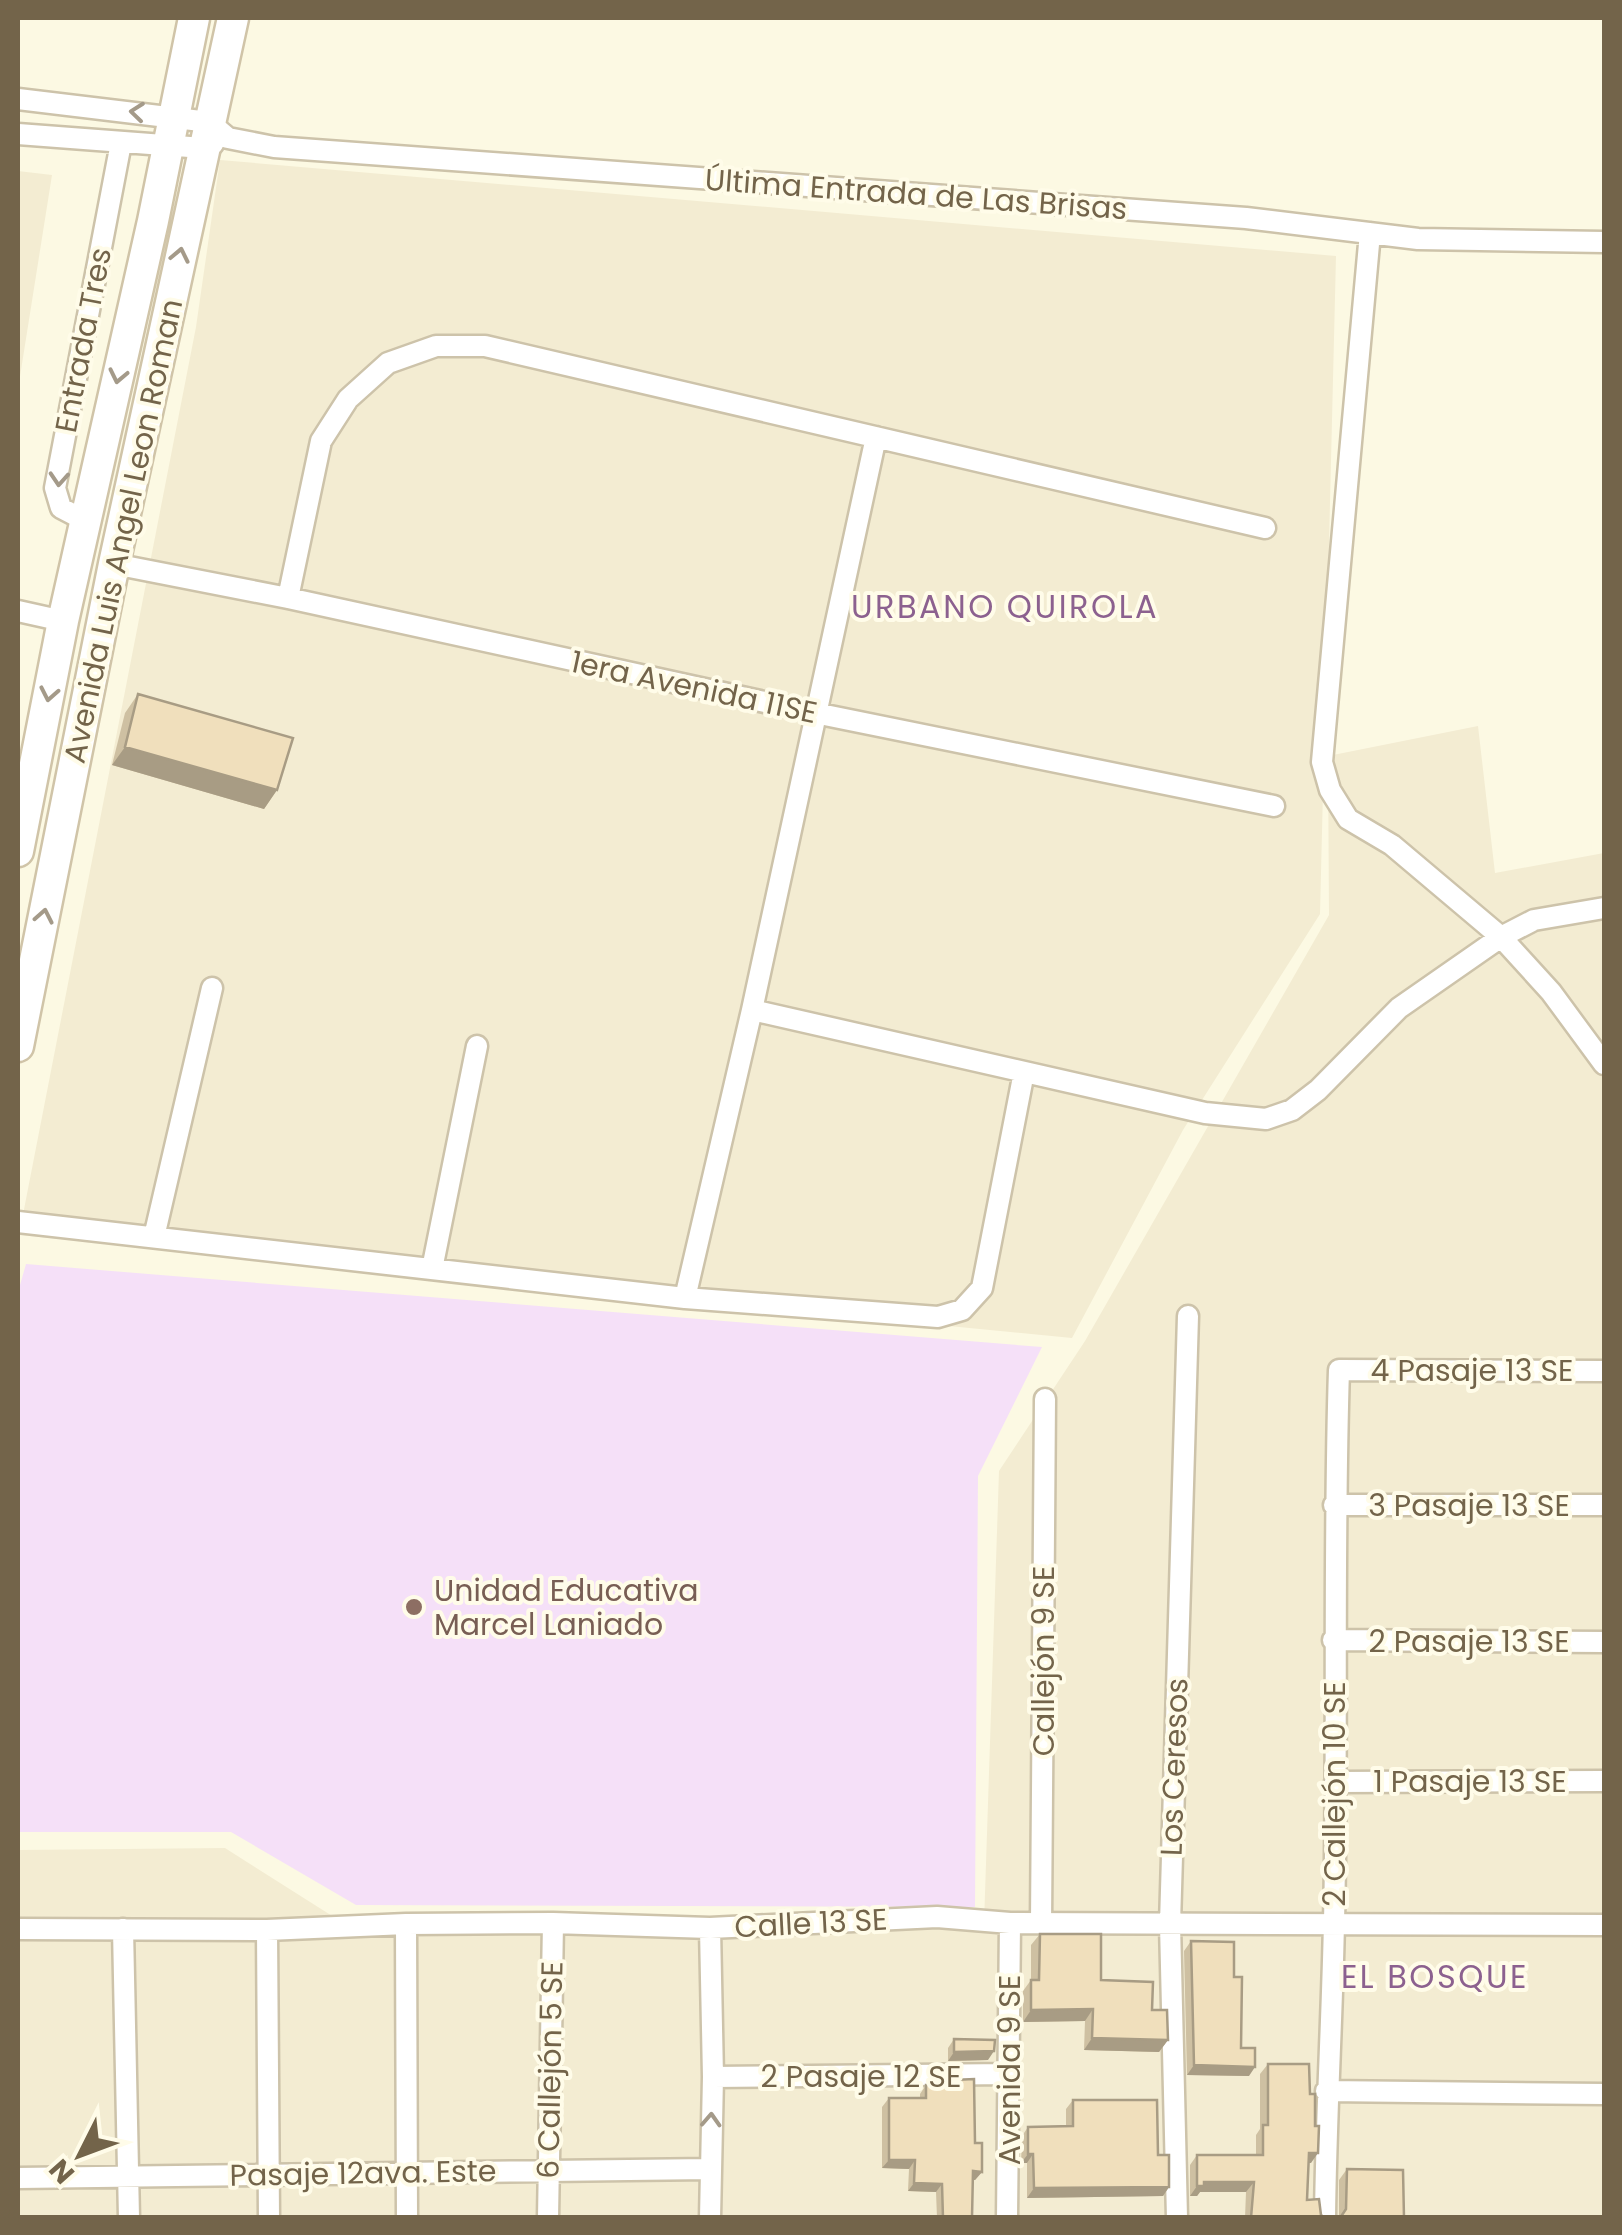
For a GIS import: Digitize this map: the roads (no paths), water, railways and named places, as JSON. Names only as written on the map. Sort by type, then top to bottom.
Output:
[{"type":"main road","name":"Avenida Luis Angel Leon Roman","points":[[18,852],[63,621],[194,18]]},
{"type":"main road","name":"Avenida Luis Angel Leon Roman","points":[[18,1046],[114,564],[214,136],[233,18]]},
{"type":"street","name":"Última Entrada de Las Brisas","points":[[18,99],[274,147],[1246,218],[1418,239],[1604,242]]},
{"type":"street","name":"Última Entrada de Las Brisas","points":[[18,134],[121,143],[171,130]]},
{"type":"street","name":"Entrada Tres","points":[[86,522],[61,508],[55,488],[121,143]]},
{"type":"street","points":[[1370,233],[1322,762],[1330,790],[1348,819],[1392,844],[1501,937],[1551,992],[1604,1064]]},
{"type":"street","points":[[288,598],[321,440],[348,399],[388,363],[436,346],[485,346],[1266,528]]},
{"type":"street","points":[[686,1298],[876,437]]},
{"type":"street","name":"1era Avenida 11SE","points":[[114,564],[288,598],[815,714],[1274,806]]},
{"type":"street","points":[[18,611],[63,621]]},
{"type":"street","points":[[752,1010],[1205,1113],[1266,1119],[1292,1110],[1318,1090],[1399,1008],[1501,937],[1534,920],[1604,908]]},
{"type":"street","points":[[154,1237],[212,988]]},
{"type":"street","points":[[432,1269],[478,1046]]},
{"type":"street","points":[[18,1222],[686,1298],[938,1317],[962,1310],[982,1288],[1024,1072]]},
{"type":"street","name":"Los Ceresos","points":[[1177,2218],[1170,1924],[1188,1316]]},
{"type":"street","name":"4 Pasaje 13 SE","points":[[1340,1370],[1604,1371]]},
{"type":"street","name":"2 Callejón 10 SE","points":[[1325,2218],[1334,1924],[1334,1504],[1340,1370]]},
{"type":"street","name":"Callejón 9 SE","points":[[1040,1924],[1045,1400]]},
{"type":"street","name":"3 Pasaje 13 SE","points":[[1334,1504],[1604,1505]]},
{"type":"street","name":"2 Pasaje 13 SE","points":[[1333,1640],[1604,1642]]},
{"type":"street","name":"1 Pasaje 13 SE","points":[[1335,1782],[1604,1780]]},
{"type":"street","name":"Calle 13 SE","points":[[18,1929],[267,1930],[406,1924],[710,1928],[937,1917],[1040,1924],[1604,1925]]},
{"type":"street","name":"Avenida 9 SE","points":[[1007,2218],[1010,1923]]},
{"type":"street","points":[[406,1924],[408,2218]]},
{"type":"street","name":"6 Callejón 5 SE","points":[[548,2218],[554,1924]]},
{"type":"street","points":[[710,1928],[710,2218]]},
{"type":"street","points":[[123,1930],[128,2218]]},
{"type":"street","points":[[267,1930],[269,2218]]},
{"type":"street","name":"2 Pasaje 12 SE","points":[[713,2077],[1009,2074]]},
{"type":"street","points":[[1326,2091],[1604,2094]]},
{"type":"street","name":"Pasaje 12ava. Este","points":[[18,2178],[709,2169]]},
{"type":"place","name":"Unidad Educativa Marcel Laniado","points":[[414,1607]]},
{"type":"district","name":"URBANO QUIROLA","points":[[1005,606]]},
{"type":"district","name":"EL BOSQUE","points":[[1435,1976]]}]
